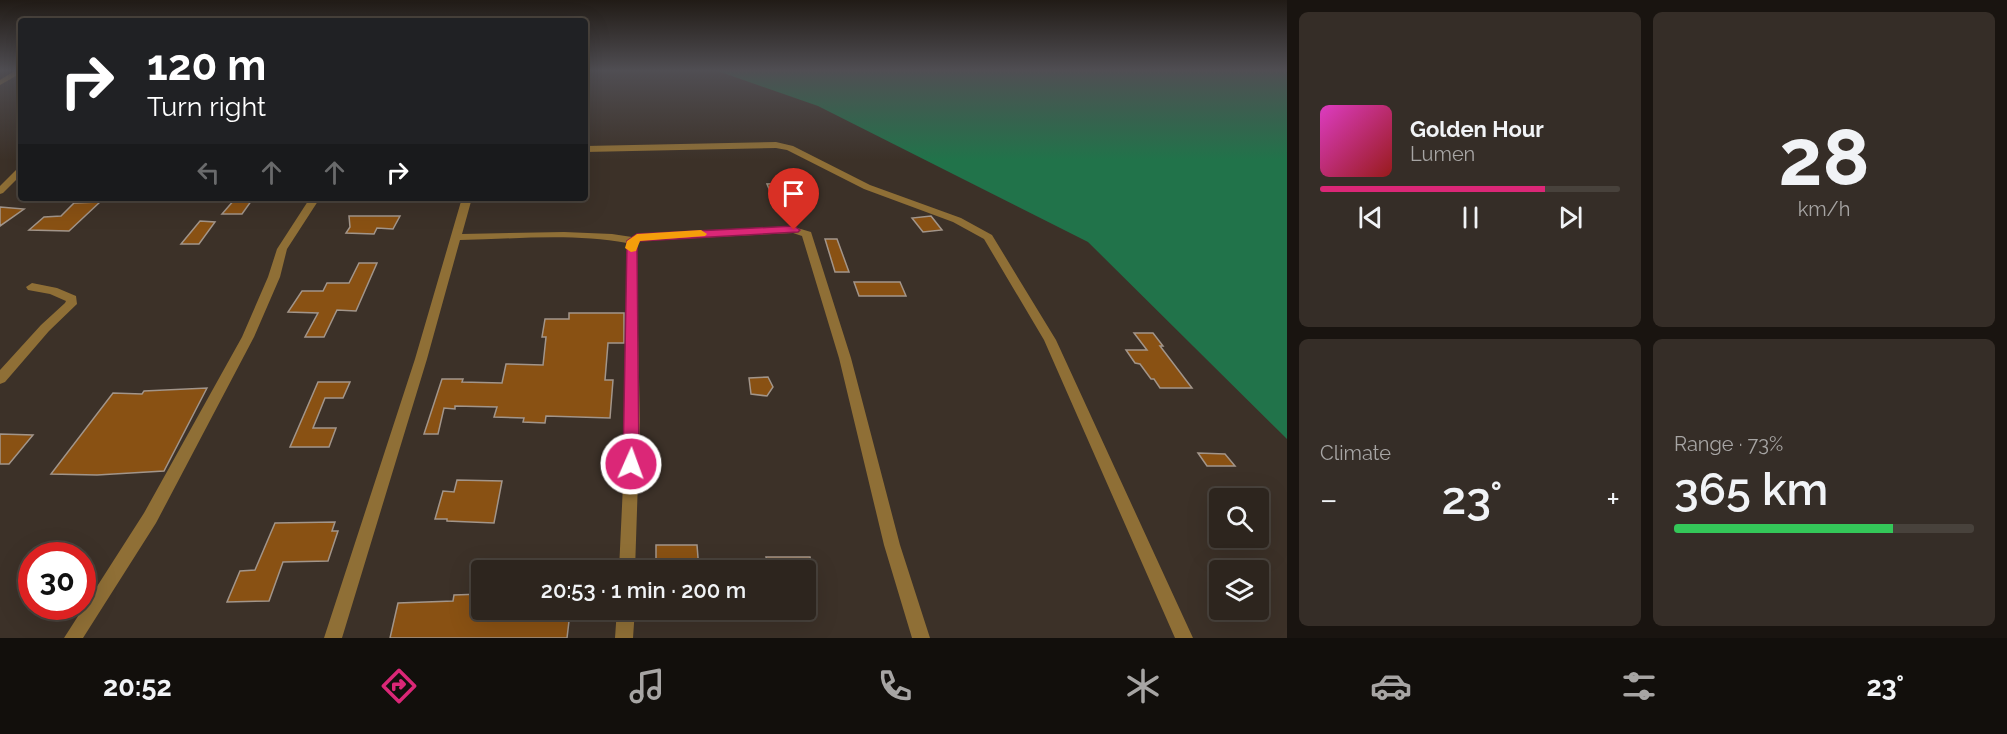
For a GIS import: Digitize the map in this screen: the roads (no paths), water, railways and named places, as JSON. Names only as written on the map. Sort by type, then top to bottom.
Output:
[{"type":"street","points":[[588,149],[776,145],[790,148],[867,187],[964,224],[988,237],[1050,340],[1184,638]]},
{"type":"street","points":[[0,191],[18,173]]},
{"type":"street","points":[[73,638],[150,519],[248,337],[274,277],[282,249],[313,201]]},
{"type":"street","points":[[333,638],[466,201]]},
{"type":"street","points":[[627,560],[633,421],[631,244],[637,238],[794,230],[807,234],[844,358],[891,545],[921,638]]},
{"type":"street","points":[[457,237],[564,235],[612,237],[634,241]]},
{"type":"street","points":[[0,379],[45,328],[71,304],[72,299],[63,294],[32,287]]},
{"type":"street","points":[[624,638],[625,620]]}]
